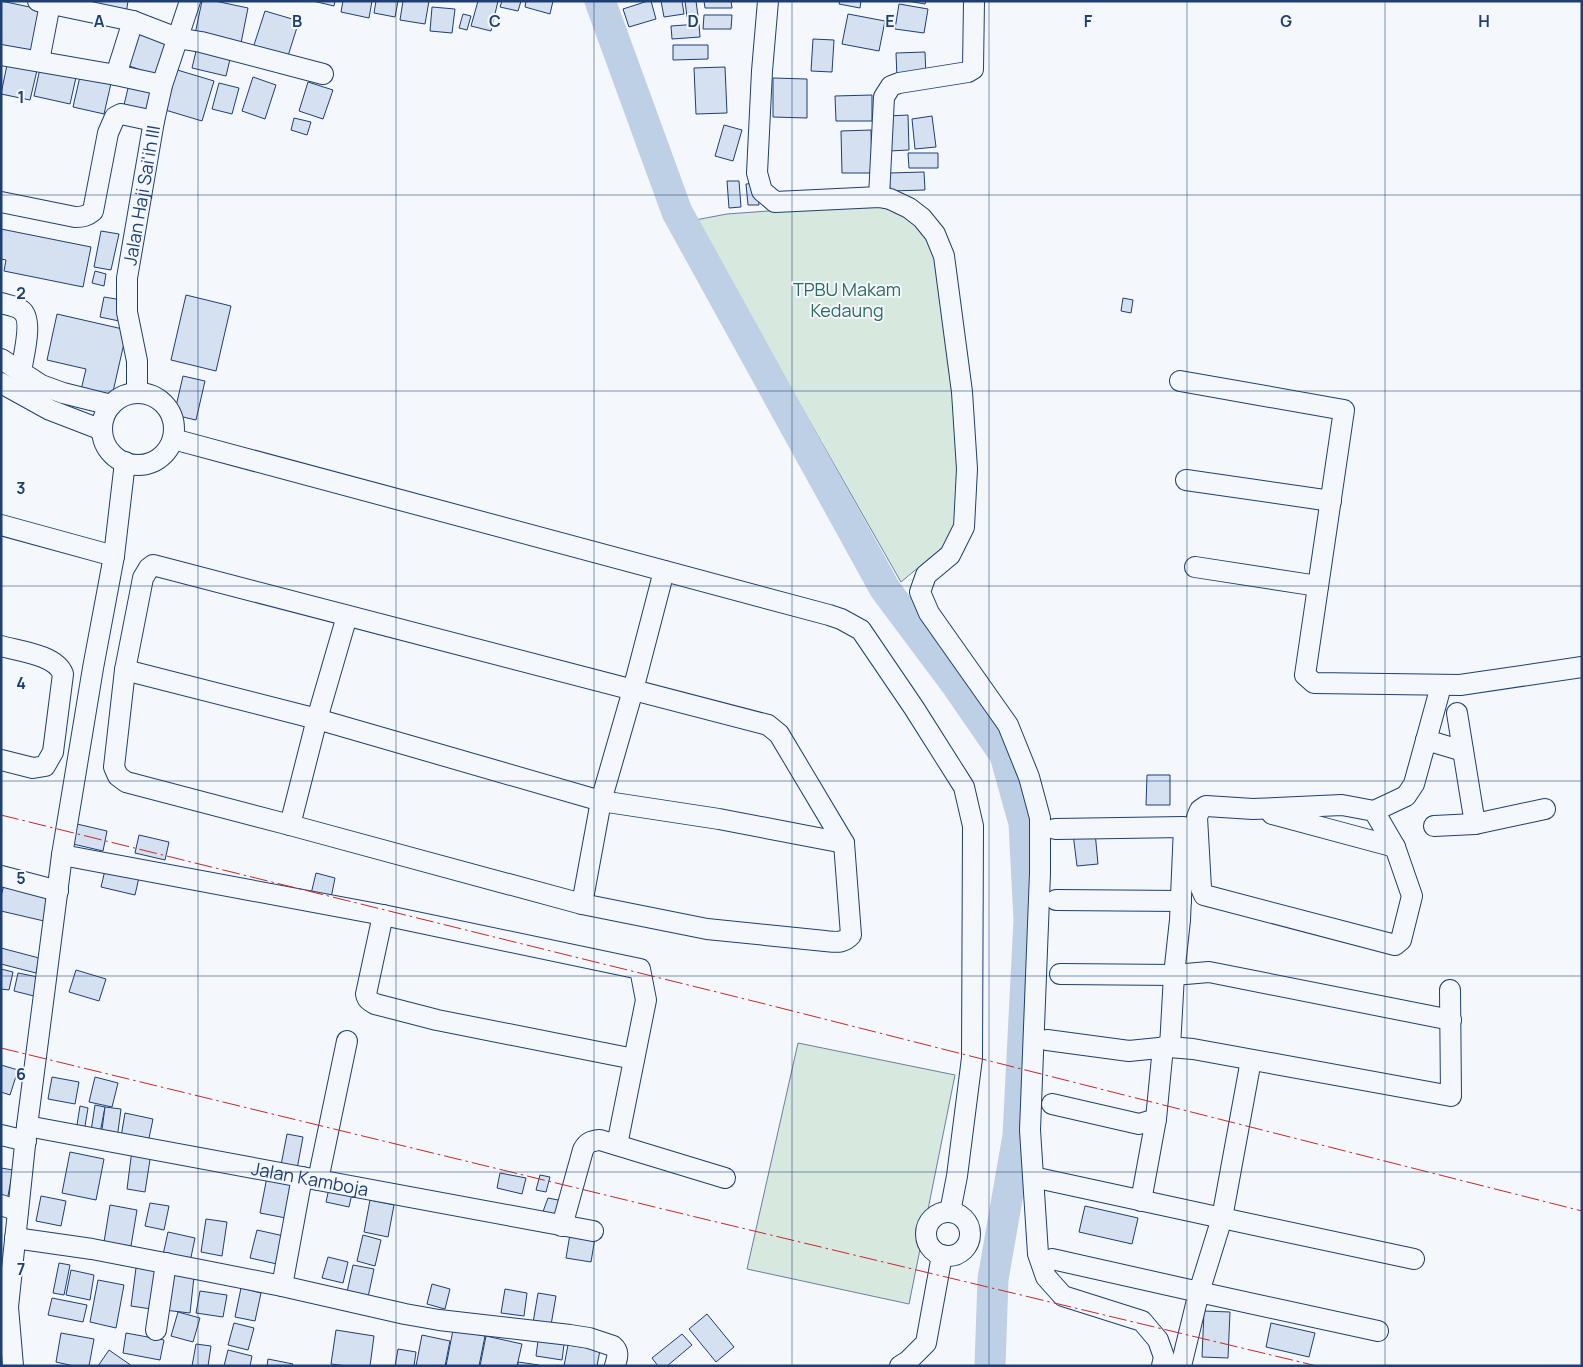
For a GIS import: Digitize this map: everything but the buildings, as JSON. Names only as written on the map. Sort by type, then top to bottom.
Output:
[{"type":"street","name":"Jalan Haji Sai'ih III","points":[[137,393],[137,361],[127,312],[127,278],[162,85],[190,1]]},
{"type":"street","points":[[768,1],[757,172],[762,191],[775,202],[890,198],[909,208],[922,218],[935,234],[944,256],[962,392],[968,469],[964,527],[950,555],[926,575],[920,592],[929,613],[1008,725],[1029,777],[1040,818],[1040,882],[1030,1130],[1038,1254],[1046,1277],[1063,1296],[1142,1321],[1158,1340],[1164,1357],[1162,1366]]},
{"type":"street","points":[[878,197],[884,97],[891,86],[899,83],[968,72],[973,69],[974,1]]},
{"type":"street","points":[[39,61],[44,2],[134,21],[177,38],[201,42],[323,74]]},
{"type":"street","points":[[116,75],[134,21]]},
{"type":"street","points":[[1,55],[162,85]]},
{"type":"street","points":[[1,202],[75,217],[88,215],[93,211],[108,134],[115,117],[121,114],[154,121]]},
{"type":"street","points":[[1,303],[19,308],[25,314],[28,322],[21,372]]},
{"type":"street","points":[[1,359],[40,385],[111,405]]},
{"type":"street","points":[[1180,381],[1344,410],[1305,675],[1314,684],[1460,685],[1582,667]]},
{"type":"street","points":[[1,383],[50,410],[102,430]]},
{"type":"street","points":[[137,393],[154,396],[168,407],[174,423],[173,440],[168,450],[160,459],[148,464],[136,465],[125,462],[109,450],[102,430],[104,417],[111,405],[123,396],[137,393]]},
{"type":"street","points":[[173,440],[841,619],[862,630],[964,787],[973,826],[972,1058],[957,1176],[950,1212]]},
{"type":"street","points":[[12,1366],[5,1324],[15,1238],[10,1208],[26,1133],[62,855],[114,556],[125,462]]},
{"type":"street","points":[[1186,480],[1331,501]]},
{"type":"street","points":[[1,525],[114,556]]},
{"type":"street","points":[[153,565],[347,616],[768,726],[779,734],[844,843],[851,935],[842,942],[707,929],[582,904],[126,782],[118,776],[114,767],[125,670],[143,578],[153,565]]},
{"type":"street","points":[[1195,567],[1318,586]]},
{"type":"street","points":[[582,904],[600,801],[633,690],[664,571]]},
{"type":"street","points":[[290,825],[347,616]]},
{"type":"street","points":[[1,646],[41,656],[61,668],[63,674],[53,752],[46,766],[33,768],[1,760]]},
{"type":"street","points":[[125,670],[318,720],[600,801],[719,819],[844,843]]},
{"type":"street","points":[[1380,808],[1396,847],[1412,896],[1400,940],[1395,945],[1204,895],[1201,888],[1197,817],[1200,810],[1206,806],[1253,809],[1342,804],[1380,808],[1406,796],[1414,784],[1441,686]]},
{"type":"street","points":[[1456,713],[1475,824]]},
{"type":"street","points":[[1426,740],[1462,751]]},
{"type":"street","points":[[1434,826],[1475,824],[1545,808]]},
{"type":"street","points":[[1253,809],[1396,847]]},
{"type":"street","points":[[1055,829],[1184,827],[1180,920],[1166,1047],[1156,1119],[1141,1201]]},
{"type":"street","points":[[62,855],[383,916],[640,970],[646,1000],[617,1145]]},
{"type":"street","points":[[1,876],[58,891]]},
{"type":"street","points":[[1056,900],[1180,901]]},
{"type":"street","points":[[383,916],[366,994],[367,999],[375,1004],[437,1020],[634,1059]]},
{"type":"street","points":[[1060,974],[1174,975],[1208,972],[1450,1020]]},
{"type":"street","points":[[1047,1040],[1129,1051],[1166,1047],[1193,1049],[1451,1096],[1450,990]]},
{"type":"street","points":[[282,1286],[348,1041]]},
{"type":"street","points":[[1181,1366],[1199,1292],[1222,1218],[1251,1060]]},
{"type":"street","points":[[1052,1104],[1139,1124],[1156,1119]]},
{"type":"street","name":"Jalan Kamboja","points":[[1,1135],[26,1133],[310,1179],[593,1231]]},
{"type":"street","points":[[562,1226],[582,1150],[591,1141],[600,1140],[725,1178]]},
{"type":"street","points":[[1042,1179],[1414,1259]]},
{"type":"street","points":[[950,1212],[966,1220],[969,1227],[970,1241],[961,1252],[955,1255],[942,1256],[929,1245],[926,1231],[933,1217],[950,1212]]},
{"type":"street","points":[[15,1238],[92,1249],[166,1263],[282,1286],[405,1314],[589,1338],[613,1346],[616,1349],[618,1356],[615,1366]]},
{"type":"street","points":[[900,1366],[908,1361],[926,1343],[942,1256]]},
{"type":"street","points":[[1052,1259],[1378,1331]]},
{"type":"street","points":[[156,1330],[166,1263]]},
{"type":"green space","name":"TPBU Makam Kedaung","points":[[879,203],[893,207],[926,231],[936,258],[957,405],[961,491],[955,528],[943,547],[901,582],[695,220],[727,214]]},
{"type":"green space","points":[[798,1043],[955,1075],[909,1304],[747,1269]]},
{"type":"waterway","points":[[600,1],[677,212],[885,589],[956,684],[1005,755],[1024,823],[1029,920],[1018,1136],[993,1279],[990,1366]]},
{"type":"power","points":[[1,815],[757,1002],[1582,1211]]},
{"type":"power","points":[[1,1048],[1317,1366]]}]
